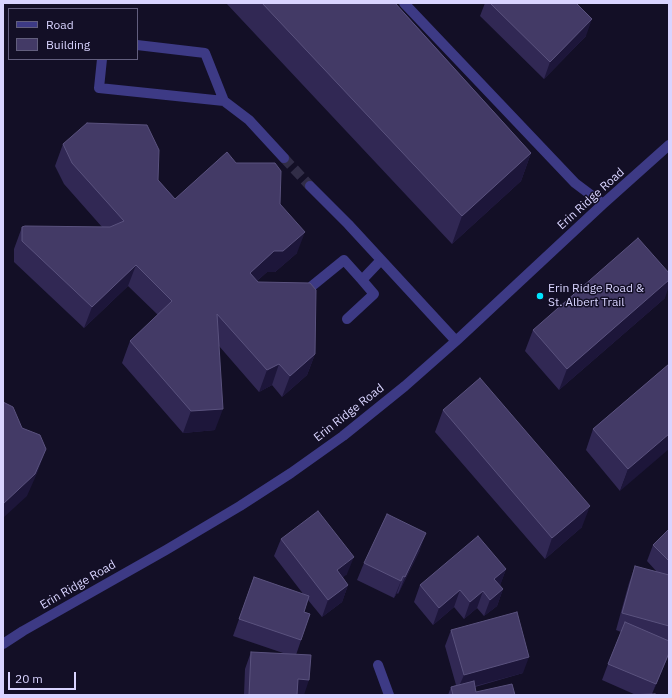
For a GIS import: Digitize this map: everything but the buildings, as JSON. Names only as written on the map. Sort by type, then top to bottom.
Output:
[{"type":"street","points":[[404,3],[575,183],[603,204]]},
{"type":"street","points":[[138,45],[205,53],[224,101],[249,120],[284,158]]},
{"type":"street","points":[[102,60],[99,88],[224,101]]},
{"type":"street","name":"Erin Ridge Road","points":[[3,644],[233,510],[291,473],[343,436],[405,386],[456,341],[603,204],[669,145]]},
{"type":"street","points":[[310,186],[348,224],[456,341]]},
{"type":"street","points":[[312,286],[344,260],[374,294],[347,319]]},
{"type":"street","points":[[362,280],[381,260]]},
{"type":"street","points":[[378,665],[389,695]]},
{"type":"tunnel","points":[[284,158],[310,186]]},
{"type":"place","name":"Erin Ridge Road & St. Albert Trail","points":[[540,296]]}]
